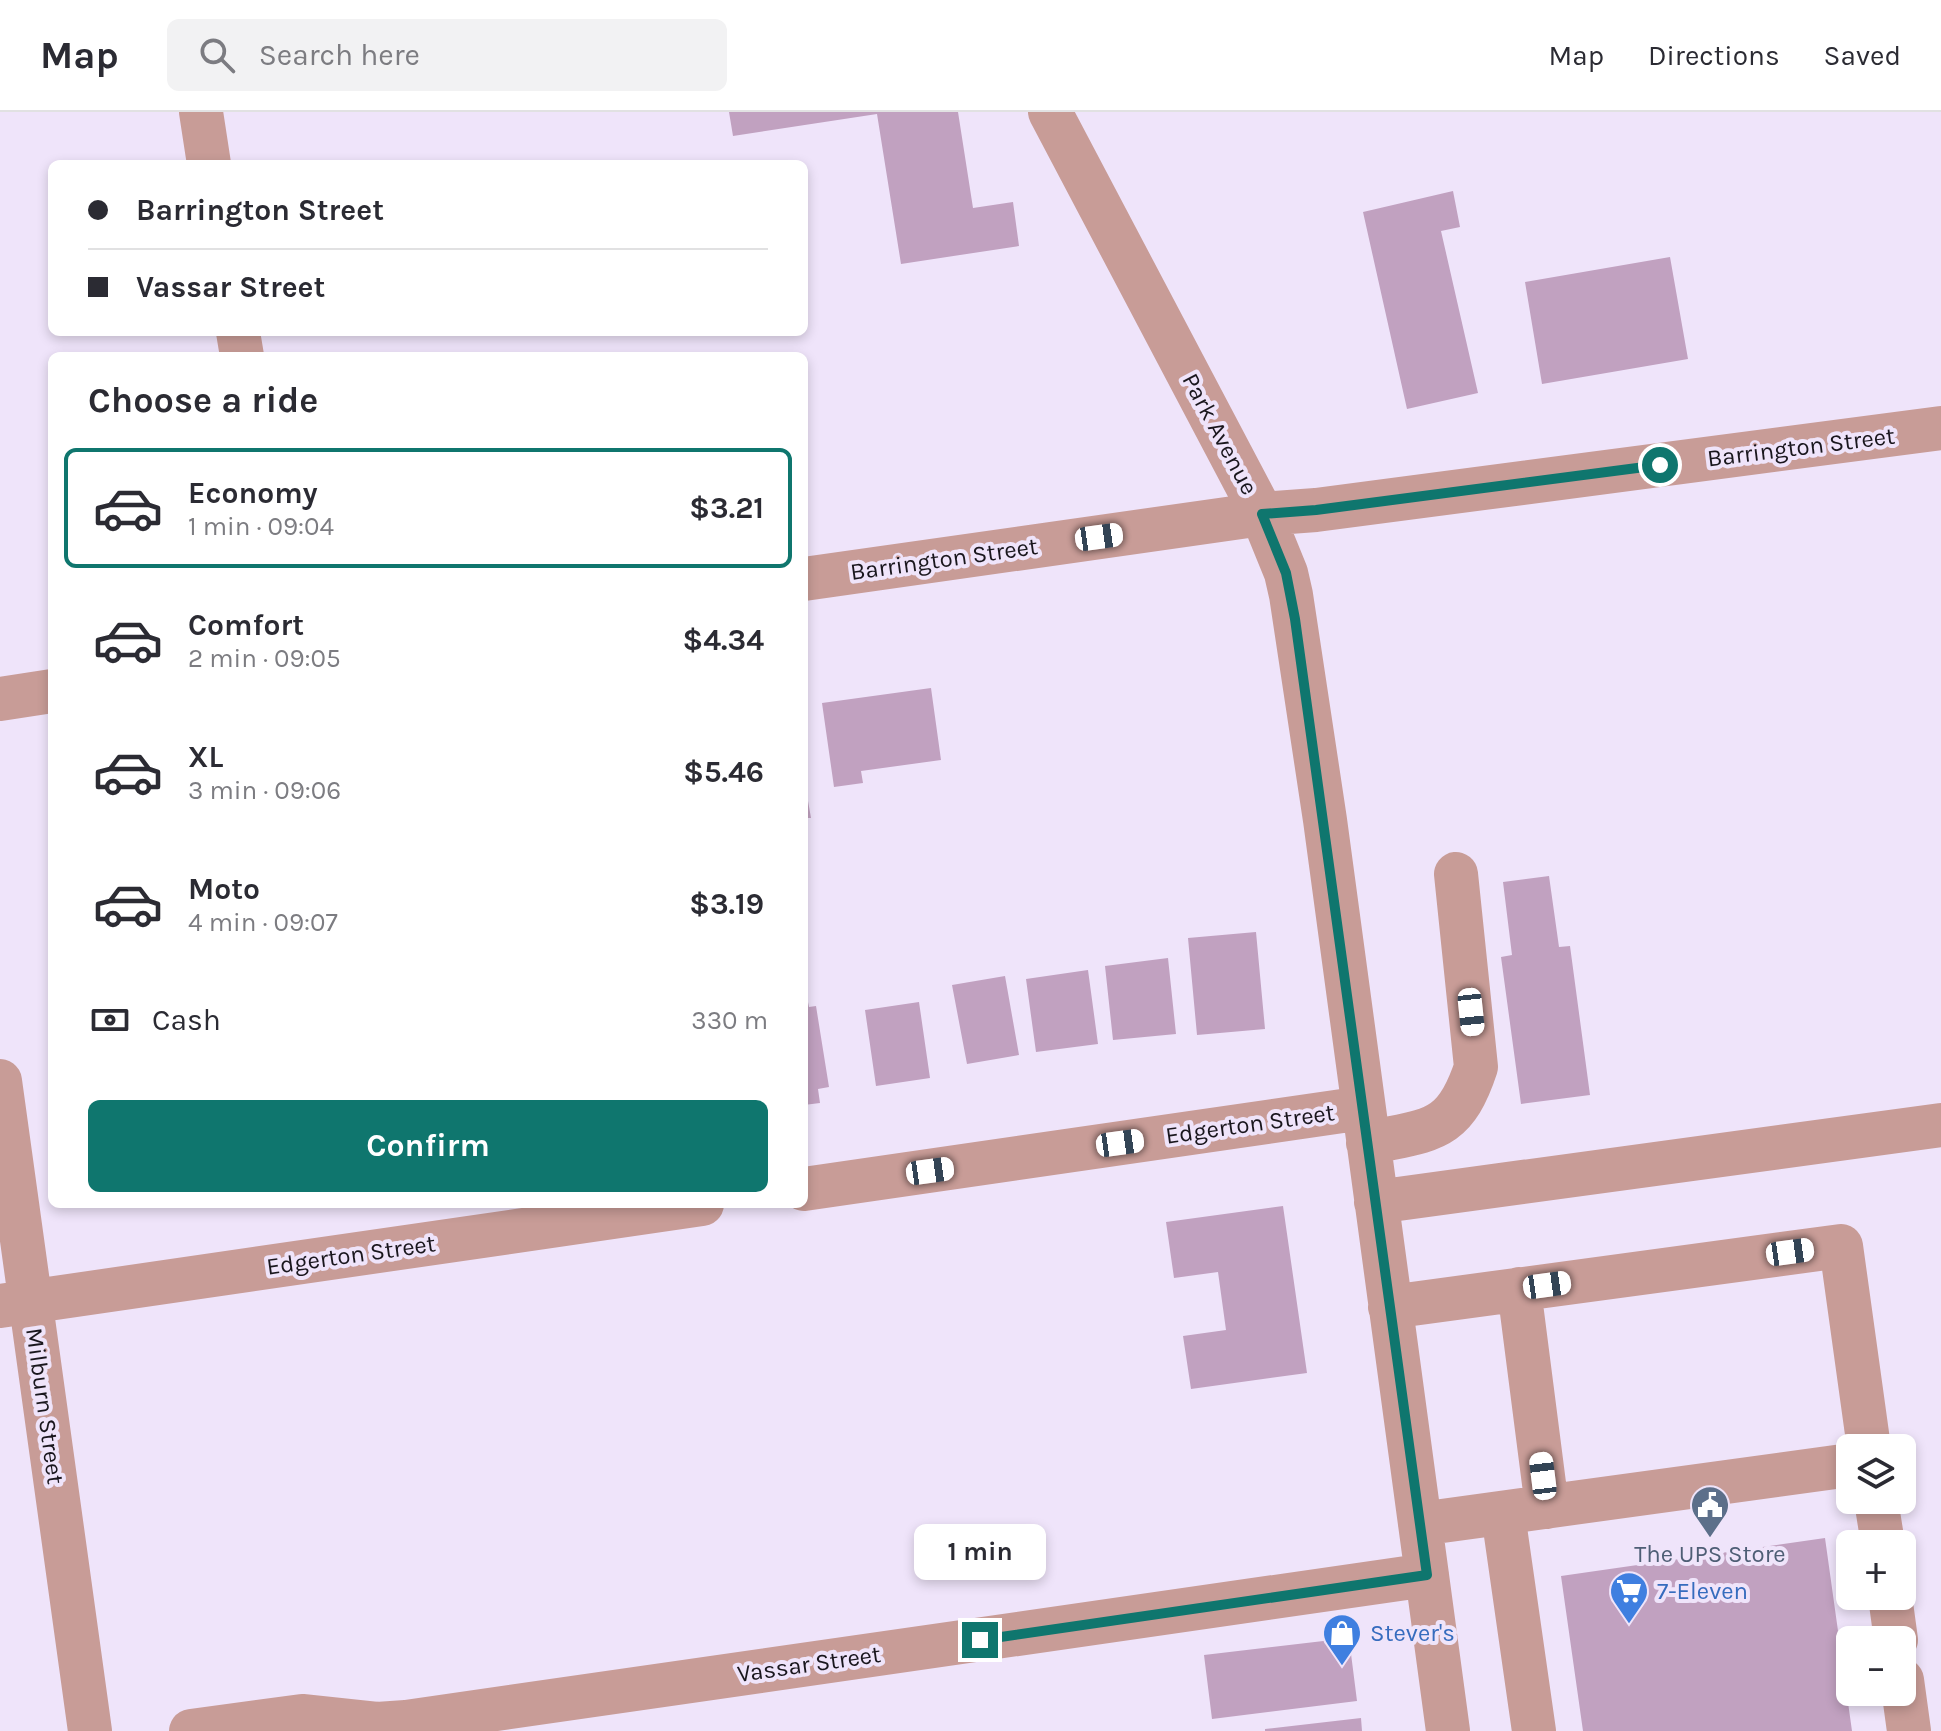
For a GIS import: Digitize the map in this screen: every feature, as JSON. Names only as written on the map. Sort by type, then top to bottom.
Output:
[{"type":"street","points":[[201,112],[208,160]]},
{"type":"street","name":"Park Avenue","points":[[1050,112],[1262,514],[1286,573],[1295,619],[1448,1731]]},
{"type":"street","name":"Barrington Street","points":[[808,578],[1262,514],[1332,508],[1941,428]]},
{"type":"street","points":[[0,699],[48,692]]},
{"type":"street","name":"Edgerton Street","points":[[808,1189],[1365,1125],[1428,1129],[1451,1118],[1469,1090],[1476,1067],[1456,874]]},
{"type":"street","name":"Milburn Street","points":[[0,1081],[15,1304],[90,1731]]},
{"type":"street","points":[[1376,1202],[1941,1125]]},
{"type":"street","name":"Edgerton Street","points":[[15,1304],[675,1208]]},
{"type":"street","points":[[1390,1307],[1841,1246],[1867,1434]]},
{"type":"street","points":[[1519,1289],[1547,1507]]},
{"type":"street","points":[[1420,1524],[1836,1467]]},
{"type":"street","points":[[1503,1514],[1534,1731]]},
{"type":"street","name":"Vassar Street","points":[[191,1731],[302,1716],[377,1724],[406,1722],[1427,1575]]},
{"type":"street","points":[[1906,1706],[1909,1731]]},
{"type":"building","points":[[729,112],[958,112],[973,208],[1013,202],[1019,246],[901,264],[877,114],[733,136]]},
{"type":"building","points":[[1453,191],[1460,227],[1441,231],[1478,393],[1407,409],[1363,212]]},
{"type":"building","points":[[1670,257],[1688,359],[1542,384],[1525,282]]},
{"type":"building","points":[[931,688],[941,760],[861,771],[863,783],[834,787],[822,703]]},
{"type":"building","points":[[1549,876],[1559,947],[1570,946],[1590,1095],[1521,1104],[1501,957],[1512,955],[1503,882]]},
{"type":"building","points":[[1256,932],[1265,1029],[1197,1035],[1188,938]]},
{"type":"building","points":[[1168,958],[1176,1034],[1113,1040],[1105,966]]},
{"type":"building","points":[[1088,970],[1098,1044],[1036,1052],[1026,979]]},
{"type":"building","points":[[1005,976],[1019,1055],[967,1064],[952,985]]},
{"type":"building","points":[[808,1002],[809,1007],[816,1006],[829,1087],[818,1089],[820,1103],[808,1104]]},
{"type":"building","points":[[919,1002],[930,1078],[876,1086],[865,1010]]},
{"type":"building","points":[[1283,1206],[1307,1373],[1191,1389],[1183,1336],[1226,1330],[1218,1272],[1174,1278],[1166,1222]]},
{"type":"building","points":[[1825,1538],[1837,1626],[1836,1706],[1849,1706],[1852,1731],[1583,1731],[1561,1576]]},
{"type":"building","points":[[1349,1638],[1357,1701],[1212,1719],[1204,1655]]},
{"type":"building","points":[[1361,1718],[1362,1731],[1265,1731],[1265,1729]]},
{"type":"place","name":"The UPS Store","points":[[1710,1539]]},
{"type":"place","name":"7-Eleven","points":[[1629,1625]]},
{"type":"place","name":"Stever's","points":[[1342,1667]]},
{"type":"route","points":[[980,1640],[1427,1575],[1295,619],[1286,573],[1262,514],[1316,510],[1660,465]]}]
